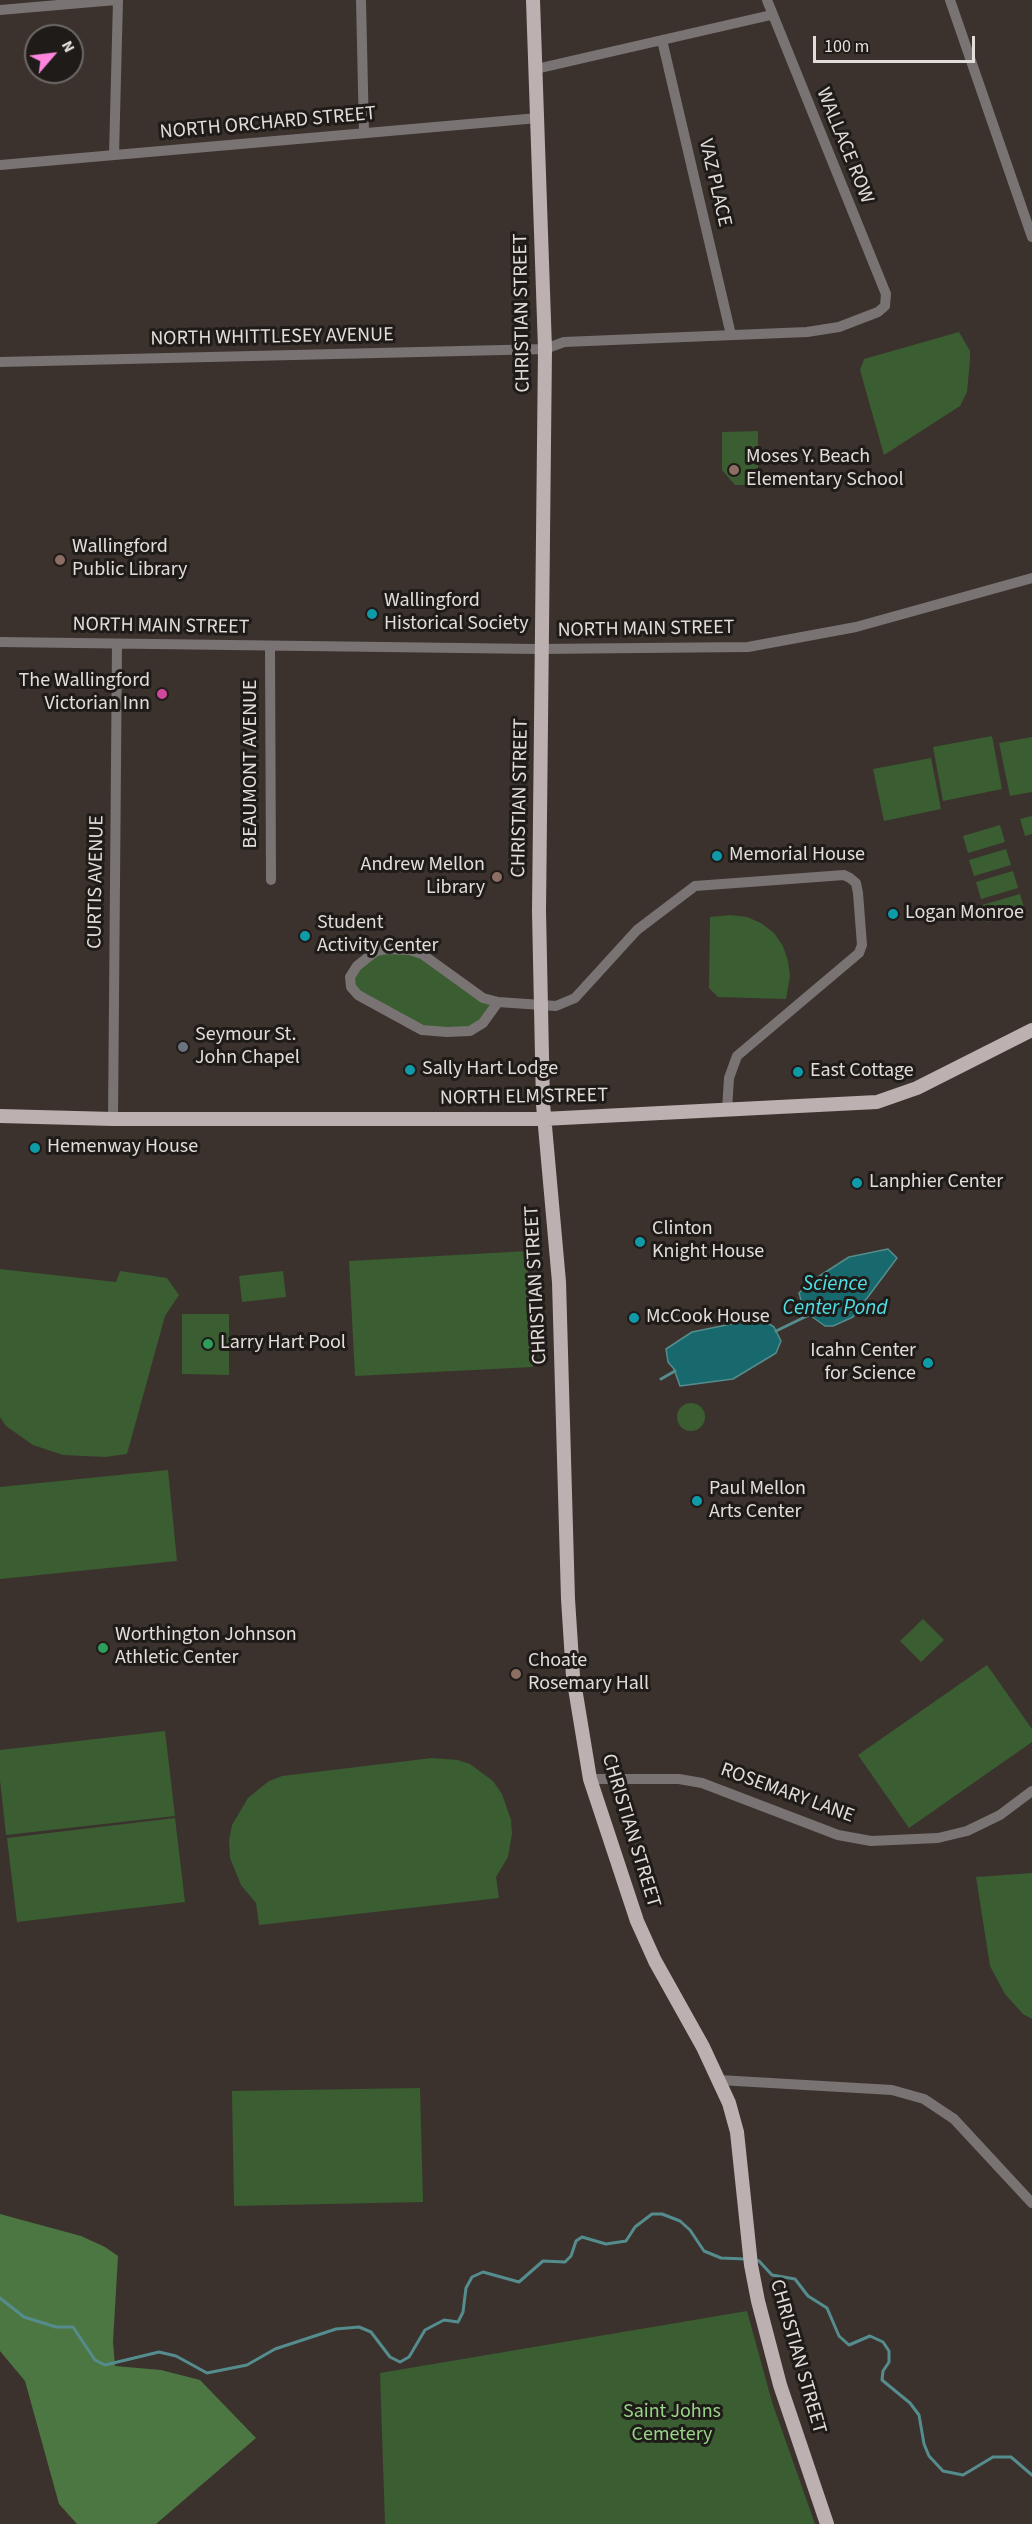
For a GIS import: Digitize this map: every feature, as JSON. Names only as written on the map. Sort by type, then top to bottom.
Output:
[{"type":"main road","name":"CHRISTIAN STREET","points":[[533,0],[545,349],[539,908],[543,1119],[559,1282],[572,1665],[590,1779],[641,1931],[667,1986],[719,2080],[737,2132],[750,2258],[770,2351],[827,2524]]},
{"type":"main road","name":"NORTH ELM STREET","points":[[0,1116],[113,1119],[543,1119],[877,1102],[916,1088],[1032,1030]]},
{"type":"street","points":[[0,10],[117,0],[114,155]]},
{"type":"street","points":[[361,0],[364,133]]},
{"type":"street","name":"WALLACE ROW","points":[[767,0],[771,15],[886,294],[885,306]]},
{"type":"street","points":[[950,0],[1032,237]]},
{"type":"street","points":[[536,69],[771,15]]},
{"type":"street","name":"VAZ PLACE","points":[[662,40],[731,335]]},
{"type":"street","name":"NORTH ORCHARD STREET","points":[[0,165],[538,118]]},
{"type":"street","name":"NORTH WHITTLESEY AVENUE","points":[[0,362],[545,349],[564,342],[807,332],[839,327],[878,312],[885,306]]},
{"type":"street","name":"NORTH MAIN STREET","points":[[0,642],[543,649],[764,645],[856,627],[1032,578]]},
{"type":"street","name":"CURTIS AVENUE","points":[[113,1119],[117,644]]},
{"type":"street","name":"BEAUMONT AVENUE","points":[[270,647],[271,880]]},
{"type":"street","points":[[498,1002],[483,1023],[470,1031],[422,1030],[358,995],[351,987],[350,977],[357,966],[376,951],[410,950],[422,954],[483,998],[541,1007],[556,1006],[575,998],[637,930],[695,886],[844,876],[850,878],[856,883],[858,892],[862,945],[860,953],[737,1056],[729,1078],[727,1110]]},
{"type":"street","name":"ROSEMARY LANE","points":[[590,1779],[679,1779],[702,1783],[838,1835],[871,1841],[938,1838],[967,1831],[1000,1815],[1032,1791]]},
{"type":"street","points":[[719,2080],[892,2090],[924,2098],[954,2119],[1032,2203]]},
{"type":"green space","points":[[959,332],[970,351],[967,392],[960,406],[884,455],[860,370],[864,359]]},
{"type":"green space","points":[[758,431],[758,485],[735,485],[722,470],[722,432]]},
{"type":"green space","points":[[992,736],[1002,789],[943,801],[933,747]]},
{"type":"green space","points":[[1032,737],[1032,792],[1010,796],[999,743]]},
{"type":"green space","points":[[931,758],[941,809],[884,821],[873,769]]},
{"type":"green space","points":[[1032,816],[1032,834],[1025,836],[1020,819]]},
{"type":"green space","points":[[1000,825],[1005,842],[968,853],[963,836]]},
{"type":"green space","points":[[1006,849],[1011,865],[974,876],[969,860]]},
{"type":"green space","points":[[1013,871],[1018,888],[981,899],[976,882]]},
{"type":"green space","points":[[1020,894],[1025,911],[987,922],[982,905]]},
{"type":"green space","points":[[731,915],[747,917],[761,923],[774,933],[783,946],[790,976],[786,999],[718,997],[709,988],[710,917]]},
{"type":"green space","points":[[387,949],[429,959],[496,1006],[470,1031],[422,1030],[351,987],[362,961]]},
{"type":"green space","points":[[527,1251],[533,1367],[355,1376],[349,1261]]},
{"type":"green space","points":[[0,1269],[116,1282],[120,1271],[167,1278],[179,1295],[165,1316],[127,1454],[105,1457],[63,1455],[33,1445],[6,1426],[0,1417]]},
{"type":"green space","points":[[283,1271],[286,1297],[242,1302],[239,1276]]},
{"type":"green space","name":"Larry Hart Pool","points":[[182,1314],[229,1314],[229,1339],[235,1340],[235,1349],[229,1349],[229,1375],[182,1374]]},
{"type":"green space","points":[[691,1403],[701,1407],[705,1417],[701,1427],[691,1431],[681,1427],[677,1417],[681,1407]]},
{"type":"green space","points":[[168,1470],[177,1561],[0,1579],[0,1487]]},
{"type":"green space","points":[[923,1619],[944,1640],[921,1662],[900,1641]]},
{"type":"green space","points":[[987,1665],[1032,1729],[1032,1742],[909,1828],[858,1755]]},
{"type":"green space","points":[[165,1731],[175,1816],[6,1835],[0,1780],[0,1750]]},
{"type":"green space","points":[[432,1758],[458,1760],[470,1764],[493,1781],[502,1794],[511,1820],[512,1834],[508,1857],[496,1877],[499,1898],[259,1925],[256,1903],[241,1885],[230,1858],[229,1840],[232,1825],[248,1798],[269,1781],[282,1776]]},
{"type":"green space","points":[[175,1818],[185,1902],[17,1922],[7,1838]]},
{"type":"green space","points":[[1032,1873],[1032,2019],[1023,2014],[1005,1994],[990,1966],[976,1877]]},
{"type":"green space","points":[[420,2088],[423,2202],[234,2206],[232,2091]]},
{"type":"green space","points":[[0,2214],[81,2236],[118,2256],[113,2342],[115,2366],[161,2370],[200,2380],[256,2438],[156,2524],[77,2524],[59,2504],[25,2381],[0,2351]]},
{"type":"green space","name":"Saint Johns Cemetery","points":[[747,2311],[772,2402],[815,2524],[385,2524],[380,2373]]},
{"type":"water","name":"Science Center Pond","points":[[888,1249],[897,1258],[853,1317],[833,1326],[825,1326],[804,1311],[799,1293],[810,1282],[849,1257]]},
{"type":"water","points":[[751,1320],[763,1320],[774,1327],[781,1341],[776,1353],[733,1379],[680,1386],[674,1369],[668,1362],[666,1349],[692,1332]]},
{"type":"waterway","points":[[776,1331],[809,1315]]},
{"type":"waterway","points":[[661,1379],[675,1371]]},
{"type":"waterway","points":[[0,2298],[24,2317],[56,2327],[73,2327],[95,2360],[105,2365],[159,2352],[176,2356],[207,2373],[247,2365],[275,2349],[336,2329],[359,2327],[371,2332],[390,2357],[400,2362],[409,2357],[425,2330],[444,2320],[458,2322],[463,2312],[466,2288],[472,2277],[483,2272],[519,2282],[543,2261],[565,2262],[571,2256],[576,2241],[582,2237],[606,2244],[626,2241],[635,2227],[652,2214],[662,2214],[680,2221],[690,2230],[704,2251],[721,2258],[745,2259]]},
{"type":"waterway","points":[[755,2260],[759,2261],[772,2275],[795,2279],[808,2296],[827,2308],[839,2336],[849,2345],[870,2336],[883,2342],[889,2351],[889,2362],[883,2371],[882,2380],[910,2403],[919,2415],[924,2444],[929,2456],[943,2471],[963,2475],[993,2457],[1011,2457],[1032,2475]]},
{"type":"place","name":"Moses Y. Beach Elementary School","points":[[734,470]]},
{"type":"place","name":"Wallingford Public Library","points":[[60,560]]},
{"type":"place","name":"Wallingford Historical Society","points":[[372,614]]},
{"type":"place","name":"The Wallingford Victorian Inn","points":[[162,694]]},
{"type":"place","name":"Memorial House","points":[[717,856]]},
{"type":"place","name":"Andrew Mellon Library","points":[[497,877]]},
{"type":"place","name":"Logan Monroe","points":[[893,914]]},
{"type":"place","name":"Student Activity Center","points":[[305,936]]},
{"type":"place","name":"Seymour St. John Chapel","points":[[183,1047]]},
{"type":"place","name":"Sally Hart Lodge","points":[[410,1070]]},
{"type":"place","name":"East Cottage","points":[[798,1072]]},
{"type":"place","name":"Hemenway House","points":[[35,1148]]},
{"type":"place","name":"Lanphier Center","points":[[857,1183]]},
{"type":"place","name":"Clinton Knight House","points":[[640,1242]]},
{"type":"place","name":"McCook House","points":[[634,1318]]},
{"type":"place","name":"Larry Hart Pool","points":[[208,1344]]},
{"type":"place","name":"Icahn Center for Science","points":[[928,1363]]},
{"type":"place","name":"Paul Mellon Arts Center","points":[[697,1501]]},
{"type":"place","name":"Worthington Johnson Athletic Center","points":[[103,1648]]},
{"type":"place","name":"Choate Rosemary Hall","points":[[516,1674]]}]
